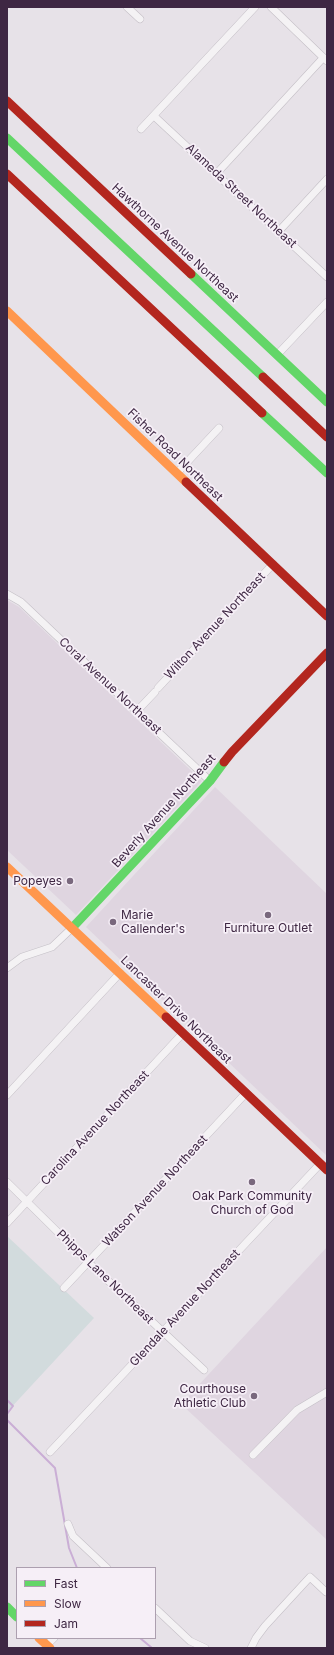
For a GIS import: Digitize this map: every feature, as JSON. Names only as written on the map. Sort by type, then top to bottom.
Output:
[{"type":"main road","name":"Hawthorne Avenue Northeast","points":[[7,101],[327,402]]},
{"type":"main road","points":[[7,138],[327,437]]},
{"type":"main road","points":[[7,174],[327,473]]},
{"type":"main road","points":[[7,180],[37,202]]},
{"type":"main road","name":"Fisher Road Northeast","points":[[7,311],[327,616]]},
{"type":"main road","name":"Beverly Avenue Northeast","points":[[72,928],[210,782],[235,750],[327,653]]},
{"type":"main road","name":"Lancaster Drive Northeast","points":[[7,867],[324,1167]]},
{"type":"main road","points":[[7,1607],[16,1616]]},
{"type":"main road","points":[[40,1639],[48,1647]]},
{"type":"street","points":[[127,7],[140,19]]},
{"type":"street","points":[[141,129],[255,7]]},
{"type":"street","points":[[217,172],[325,59],[271,7]]},
{"type":"street","name":"Alameda Street Northeast","points":[[154,116],[217,172],[327,276]]},
{"type":"street","points":[[279,231],[327,179]]},
{"type":"street","points":[[277,355],[327,302]]},
{"type":"street","points":[[177,473],[219,428]]},
{"type":"street","name":"Wilton Avenue Northeast","points":[[137,711],[273,564]]},
{"type":"street","name":"Coral Avenue Northeast","points":[[7,594],[21,602],[210,782]]},
{"type":"street","name":"Beverly Avenue Northeast","points":[[7,968],[17,959],[52,947],[72,928]]},
{"type":"street","points":[[7,1095],[120,973]]},
{"type":"street","name":"Carolina Avenue Northeast","points":[[7,1223],[183,1033]]},
{"type":"street","name":"Watson Avenue Northeast","points":[[64,1288],[246,1093]]},
{"type":"street","name":"Glendale Avenue Northeast","points":[[50,1452],[324,1167]]},
{"type":"street","name":"Phipps Lane Northeast","points":[[7,1182],[88,1262],[204,1370]]},
{"type":"street","points":[[253,1455],[294,1412],[327,1392]]},
{"type":"street","points":[[68,1524],[73,1536],[106,1567]]},
{"type":"street","points":[[251,1648],[265,1626],[310,1577],[326,1592]]},
{"type":"street","points":[[156,1609],[190,1641],[205,1648]]},
{"type":"shaded area","points":[[7,600],[19,607],[202,781],[76,915],[7,850]]},
{"type":"shaded area","points":[[215,787],[327,894],[327,1156],[86,927]]},
{"type":"shaded area","points":[[7,1236],[94,1318],[7,1412]]},
{"type":"shaded area","points":[[327,1247],[327,1540],[181,1404]]},
{"type":"waterway","points":[[7,1400],[13,1406],[7,1414]]},
{"type":"waterway","points":[[7,1420],[55,1468],[69,1548],[77,1567]]},
{"type":"waterway","points":[[141,1639],[152,1648]]},
{"type":"traffic: fast","points":[[7,138],[263,377]]},
{"type":"traffic: fast","points":[[191,274],[327,402]]},
{"type":"traffic: fast","points":[[262,413],[327,473]]},
{"type":"traffic: fast","points":[[72,928],[210,781],[224,762]]},
{"type":"traffic: fast","points":[[7,1607],[16,1616]]},
{"type":"traffic: slow","points":[[7,311],[186,482]]},
{"type":"traffic: slow","points":[[7,867],[166,1017]]},
{"type":"traffic: slow","points":[[40,1639],[50,1648]]},
{"type":"traffic: jam","points":[[7,101],[191,274]]},
{"type":"traffic: jam","points":[[7,174],[262,413]]},
{"type":"traffic: jam","points":[[263,377],[327,437]]},
{"type":"traffic: jam","points":[[186,482],[327,616]]},
{"type":"traffic: jam","points":[[224,762],[327,653]]},
{"type":"traffic: jam","points":[[166,1017],[327,1170]]},
{"type":"place","name":"Popeyes","points":[[70,881]]},
{"type":"place","name":"Furniture Outlet","points":[[268,915]]},
{"type":"place","name":"Marie Callender's","points":[[113,922]]},
{"type":"place","name":"Oak Park Community Church of God","points":[[252,1182]]},
{"type":"place","name":"Courthouse Athletic Club","points":[[254,1396]]}]
